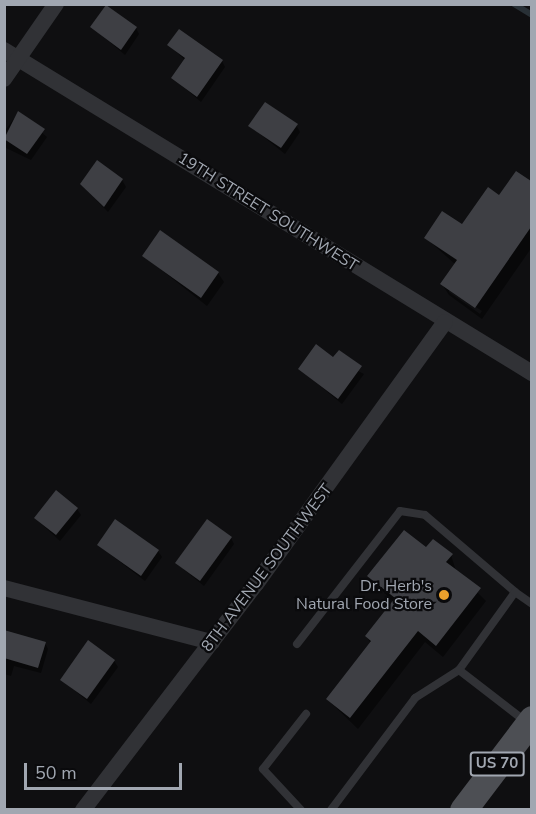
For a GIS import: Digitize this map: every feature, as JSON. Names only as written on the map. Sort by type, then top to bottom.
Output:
[{"type":"main road","name":"US 70","points":[[463,810],[530,721]]},
{"type":"street","points":[[4,79],[56,4]]},
{"type":"street","name":"19TH STREET SOUTHWEST","points":[[4,50],[531,373]]},
{"type":"street","name":"8TH AVENUE SOUTHWEST","points":[[83,810],[212,642],[445,322]]},
{"type":"street","points":[[4,588],[212,642]]},
{"type":"lane","points":[[297,644],[400,511],[425,515],[531,604]]},
{"type":"lane","points":[[331,810],[415,698],[459,670],[515,592]]},
{"type":"lane","points":[[459,670],[530,721]]},
{"type":"lane","points":[[301,810],[263,769],[306,714]]},
{"type":"building","points":[[106,5],[137,27],[121,50],[90,27]]},
{"type":"building","points":[[179,29],[223,60],[197,97],[171,78],[185,58],[167,45]]},
{"type":"building","points":[[265,102],[298,124],[281,148],[248,126]]},
{"type":"building","points":[[18,111],[45,129],[27,154],[4,139]]},
{"type":"building","points":[[97,160],[123,179],[104,207],[80,184]]},
{"type":"building","points":[[516,171],[531,181],[531,227],[475,308],[440,284],[457,260],[424,238],[442,211],[462,224],[488,187],[499,195]]},
{"type":"building","points":[[160,230],[219,272],[201,298],[142,256]]},
{"type":"building","points":[[316,344],[333,357],[339,350],[362,366],[338,399],[298,369]]},
{"type":"building","points":[[56,490],[78,508],[56,535],[34,518]]},
{"type":"building","points":[[115,519],[159,550],[141,576],[97,545]]},
{"type":"building","points":[[207,519],[232,537],[200,581],[175,563]]},
{"type":"building","points":[[404,530],[426,547],[433,539],[453,554],[446,562],[481,588],[436,646],[418,631],[350,718],[326,699],[371,641],[365,636],[395,598],[367,576]]},
{"type":"building","points":[[4,630],[46,642],[38,668],[4,658]]},
{"type":"building","points":[[88,640],[115,660],[87,699],[60,680]]},
{"type":"waterway","points":[[514,4],[532,15]]},
{"type":"place","name":"Dr. Herb's Natural Food Store","points":[[444,595]]}]
